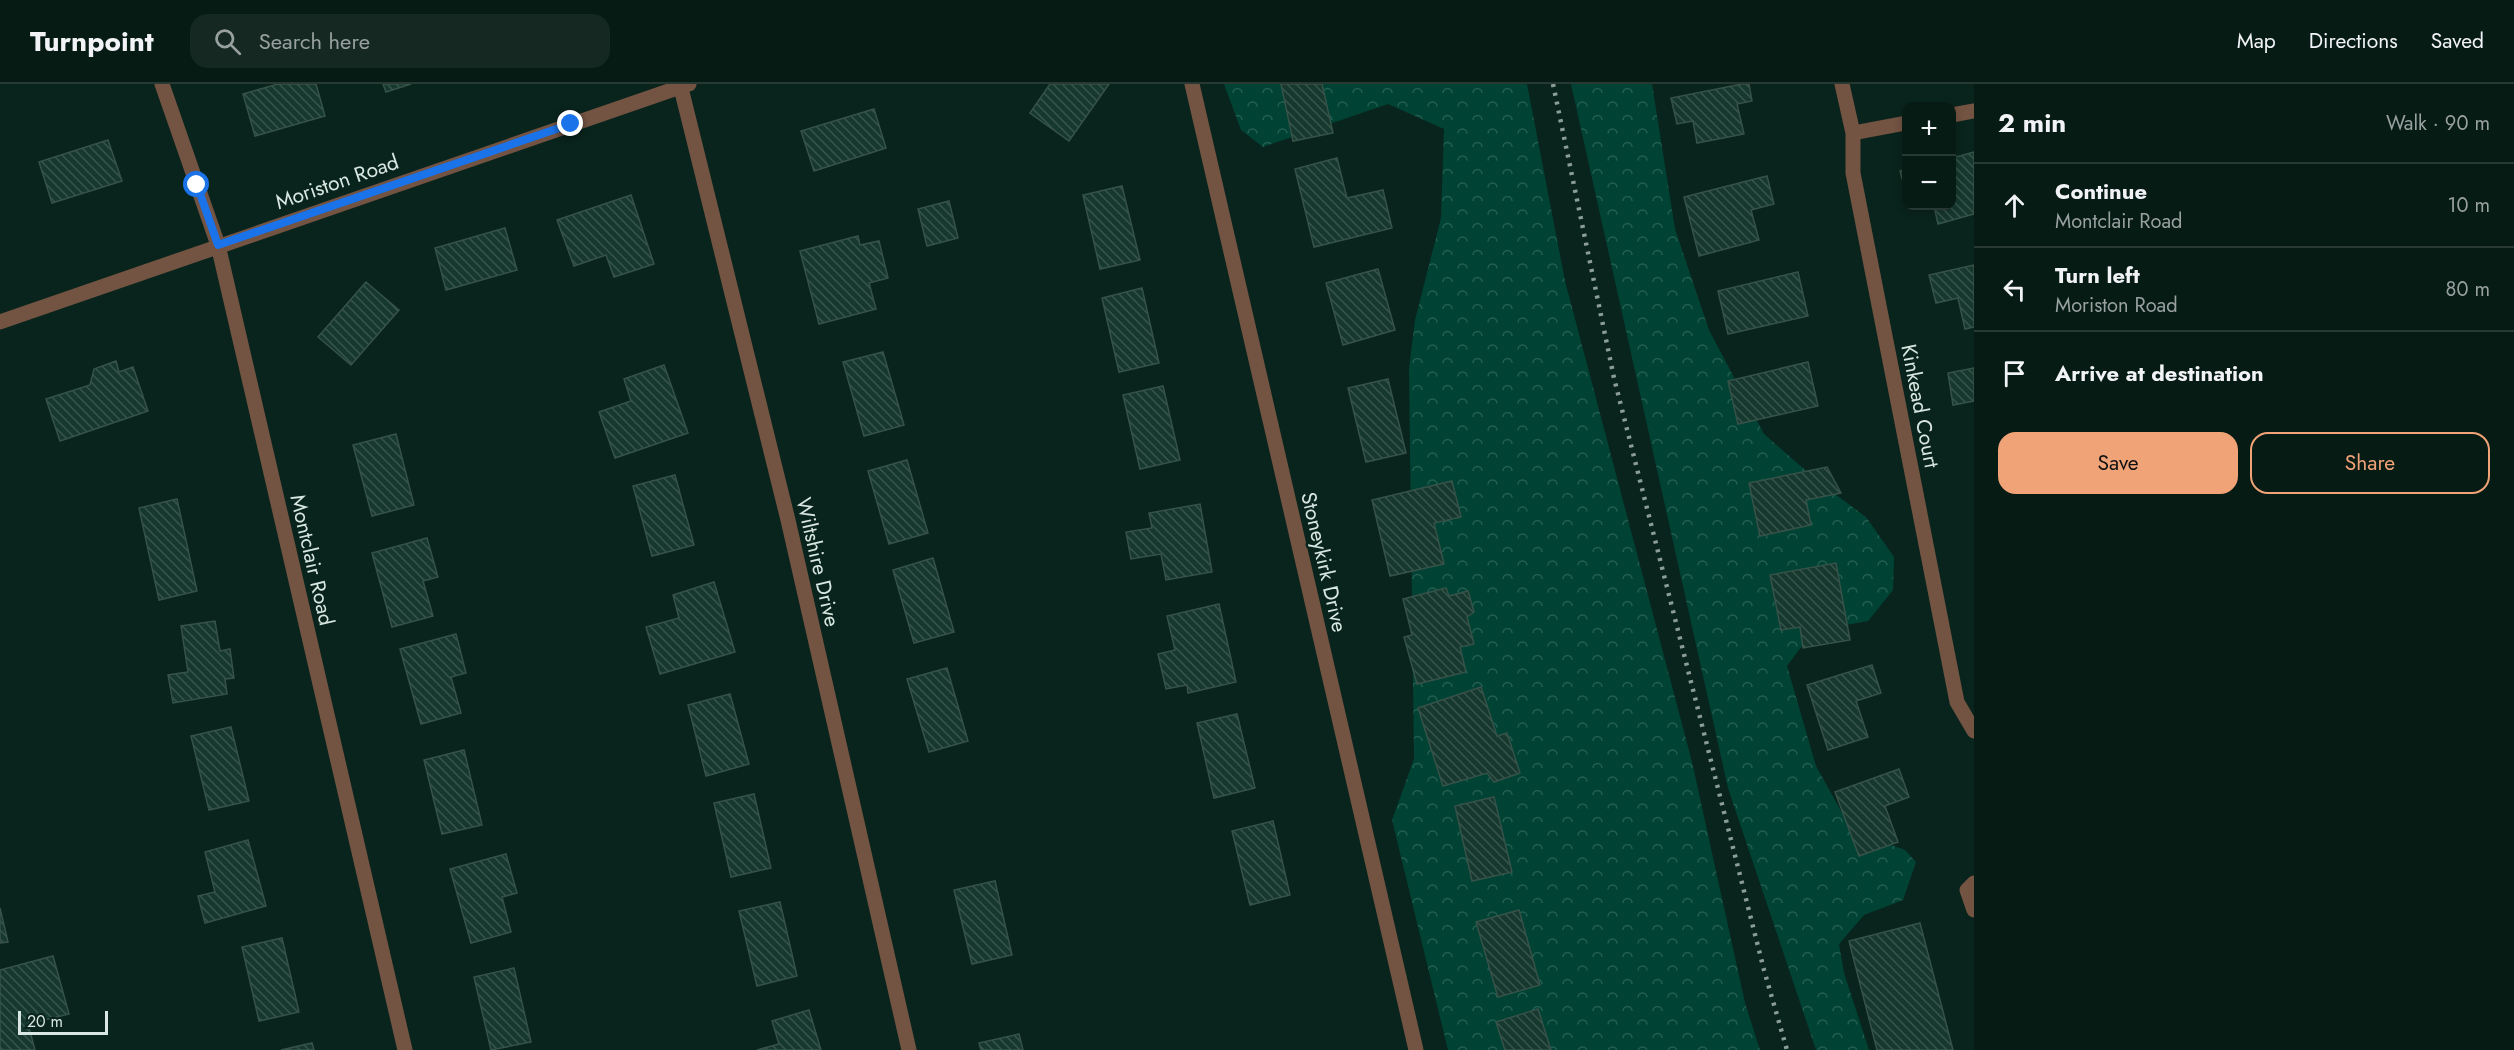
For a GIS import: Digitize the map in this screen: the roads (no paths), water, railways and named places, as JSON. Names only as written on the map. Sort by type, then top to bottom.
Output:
[{"type":"street","name":"Montclair Road","points":[[162,84],[218,245],[405,1050]]},
{"type":"street","name":"Stoneykirk Drive","points":[[1192,84],[1416,1050]]},
{"type":"street","name":"Kinkead Court","points":[[1842,84],[1853,133],[1853,173],[1957,702],[1974,731]]},
{"type":"street","name":"Moriston Road","points":[[0,322],[684,85]]},
{"type":"street","name":"Wiltshire Drive","points":[[684,85],[788,520],[909,1050]]},
{"type":"street","points":[[1956,114],[1974,111]]},
{"type":"street","points":[[1853,133],[1902,124]]},
{"type":"street","points":[[1974,883],[1967,890],[1974,910]]},
{"type":"railway","points":[[1553,84],[1614,378],[1764,970],[1787,1050]]}]
